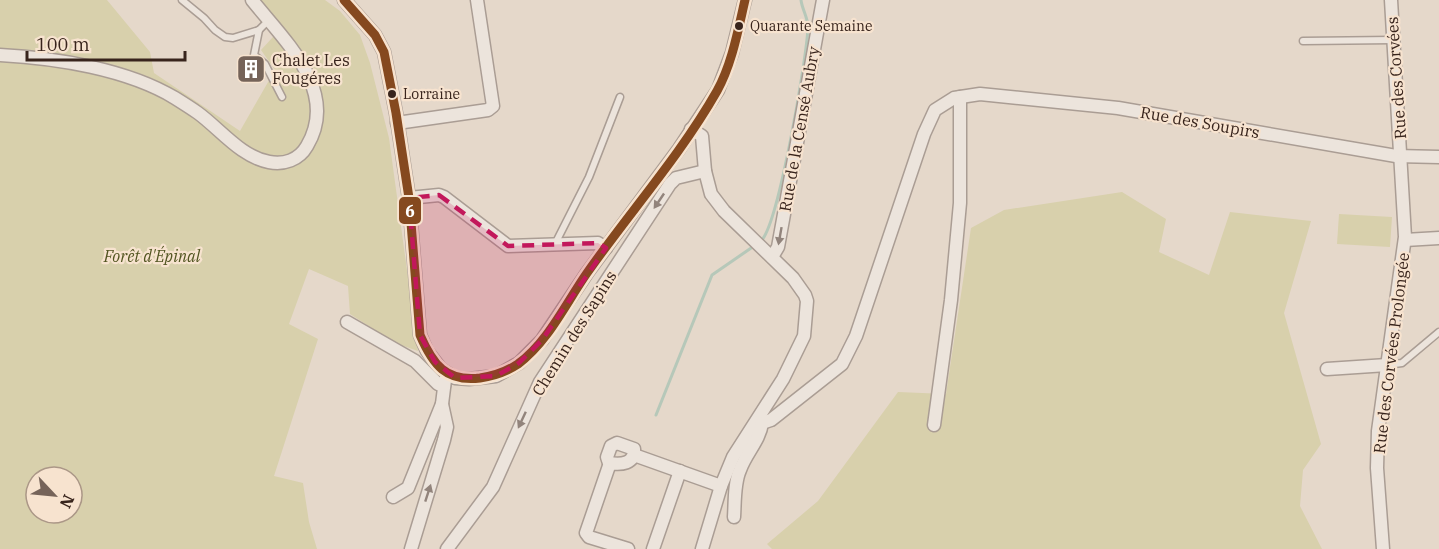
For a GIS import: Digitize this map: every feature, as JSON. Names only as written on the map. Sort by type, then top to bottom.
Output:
[{"type":"street","points":[[0,55],[66,61],[144,82],[198,113],[249,154],[266,162],[283,164],[305,150],[314,132],[318,110],[316,95],[309,75],[252,0]]},
{"type":"street","points":[[344,0],[375,35],[384,52],[398,123],[409,198],[420,335],[447,380],[442,404],[408,488],[393,497]]},
{"type":"street","points":[[398,123],[488,110],[493,106],[477,0]]},
{"type":"street","points":[[347,322],[415,361],[438,384],[455,378],[483,379],[496,376],[519,363],[542,340],[718,90],[727,69],[745,0]]},
{"type":"street","name":"Rue des Corvées","points":[[1391,0],[1400,156]]},
{"type":"street","name":"Rue de la Censé Aubry","points":[[772,257],[778,248],[822,6]]},
{"type":"street","name":"Rue des Soupirs","points":[[760,422],[771,420],[842,364],[856,336],[924,134],[935,110],[954,98],[980,94],[1118,108],[1400,156],[1439,157]]},
{"type":"street","points":[[934,426],[951,300],[960,203],[960,97]]},
{"type":"street","points":[[692,129],[702,136],[705,171],[711,194],[723,211],[793,278],[807,301],[804,336],[760,422],[733,457],[721,486],[702,549]]},
{"type":"street","name":"Rue des Corvées Prolongée","points":[[1383,549],[1377,468],[1378,440],[1405,240],[1400,156]]},
{"type":"street","name":"Chemin des Sapins","points":[[447,549],[493,487],[540,382],[670,184],[676,178],[705,171]]},
{"type":"street","points":[[409,198],[439,195],[444,197],[508,246],[598,243],[606,248]]},
{"type":"street","points":[[1405,240],[1439,238]]},
{"type":"street","points":[[1327,369],[1387,365]]},
{"type":"street","points":[[411,549],[447,427],[442,404]]},
{"type":"street","points":[[734,517],[738,472],[761,432],[760,422]]},
{"type":"street","points":[[610,463],[628,462],[634,455],[634,449],[613,444],[607,458],[610,463],[586,533],[589,537],[628,549]]},
{"type":"street","points":[[634,455],[721,486]]},
{"type":"street","points":[[653,549],[680,471]]},
{"type":"lane","points":[[182,0],[225,37],[233,38],[259,30],[268,21]]},
{"type":"lane","points":[[259,30],[254,55],[268,68],[282,97]]},
{"type":"lane","points":[[1303,40],[1393,40]]},
{"type":"lane","points":[[555,244],[589,177],[620,97]]},
{"type":"lane","points":[[1387,365],[1402,363],[1439,332]]},
{"type":"highlighted area","points":[[439,195],[508,246],[598,243],[606,248],[542,340],[519,363],[496,376],[455,378],[435,362],[420,335],[409,198]]},
{"type":"green space","name":"Forêt d'Épinal","points":[[0,0],[107,0],[150,52],[154,73],[240,131],[275,70],[261,50],[283,26],[259,0],[325,0],[340,11],[360,35],[370,63],[389,138],[418,351],[395,343],[350,314],[348,286],[309,269],[289,324],[318,339],[274,476],[303,483],[309,522],[317,549],[0,549]]},
{"type":"green space","points":[[1122,192],[1166,219],[1159,252],[1209,275],[1230,212],[1311,221],[1284,313],[1321,444],[1303,470],[1300,506],[1322,549],[772,549],[767,544],[818,501],[898,392],[946,394],[971,228],[1004,210]]},
{"type":"green space","points":[[1339,214],[1392,217],[1390,247],[1337,244]]},
{"type":"waterway","points":[[760,242],[767,230],[783,176],[803,71],[808,27],[801,0]]},
{"type":"waterway","points":[[656,415],[712,275],[754,246]]},
{"type":"transit line","name":"6","points":[[344,0],[375,35],[384,52],[409,198],[420,335],[430,355],[442,369],[468,379],[490,376],[518,364],[529,355],[556,322],[587,273],[703,115],[722,81],[731,58],[745,0]]},
{"type":"place","name":"Quarante Semaine","points":[[739,26]]},
{"type":"place","name":"Chalet Les Fougéres","points":[[251,69]]},
{"type":"place","name":"Lorraine","points":[[392,94]]}]
